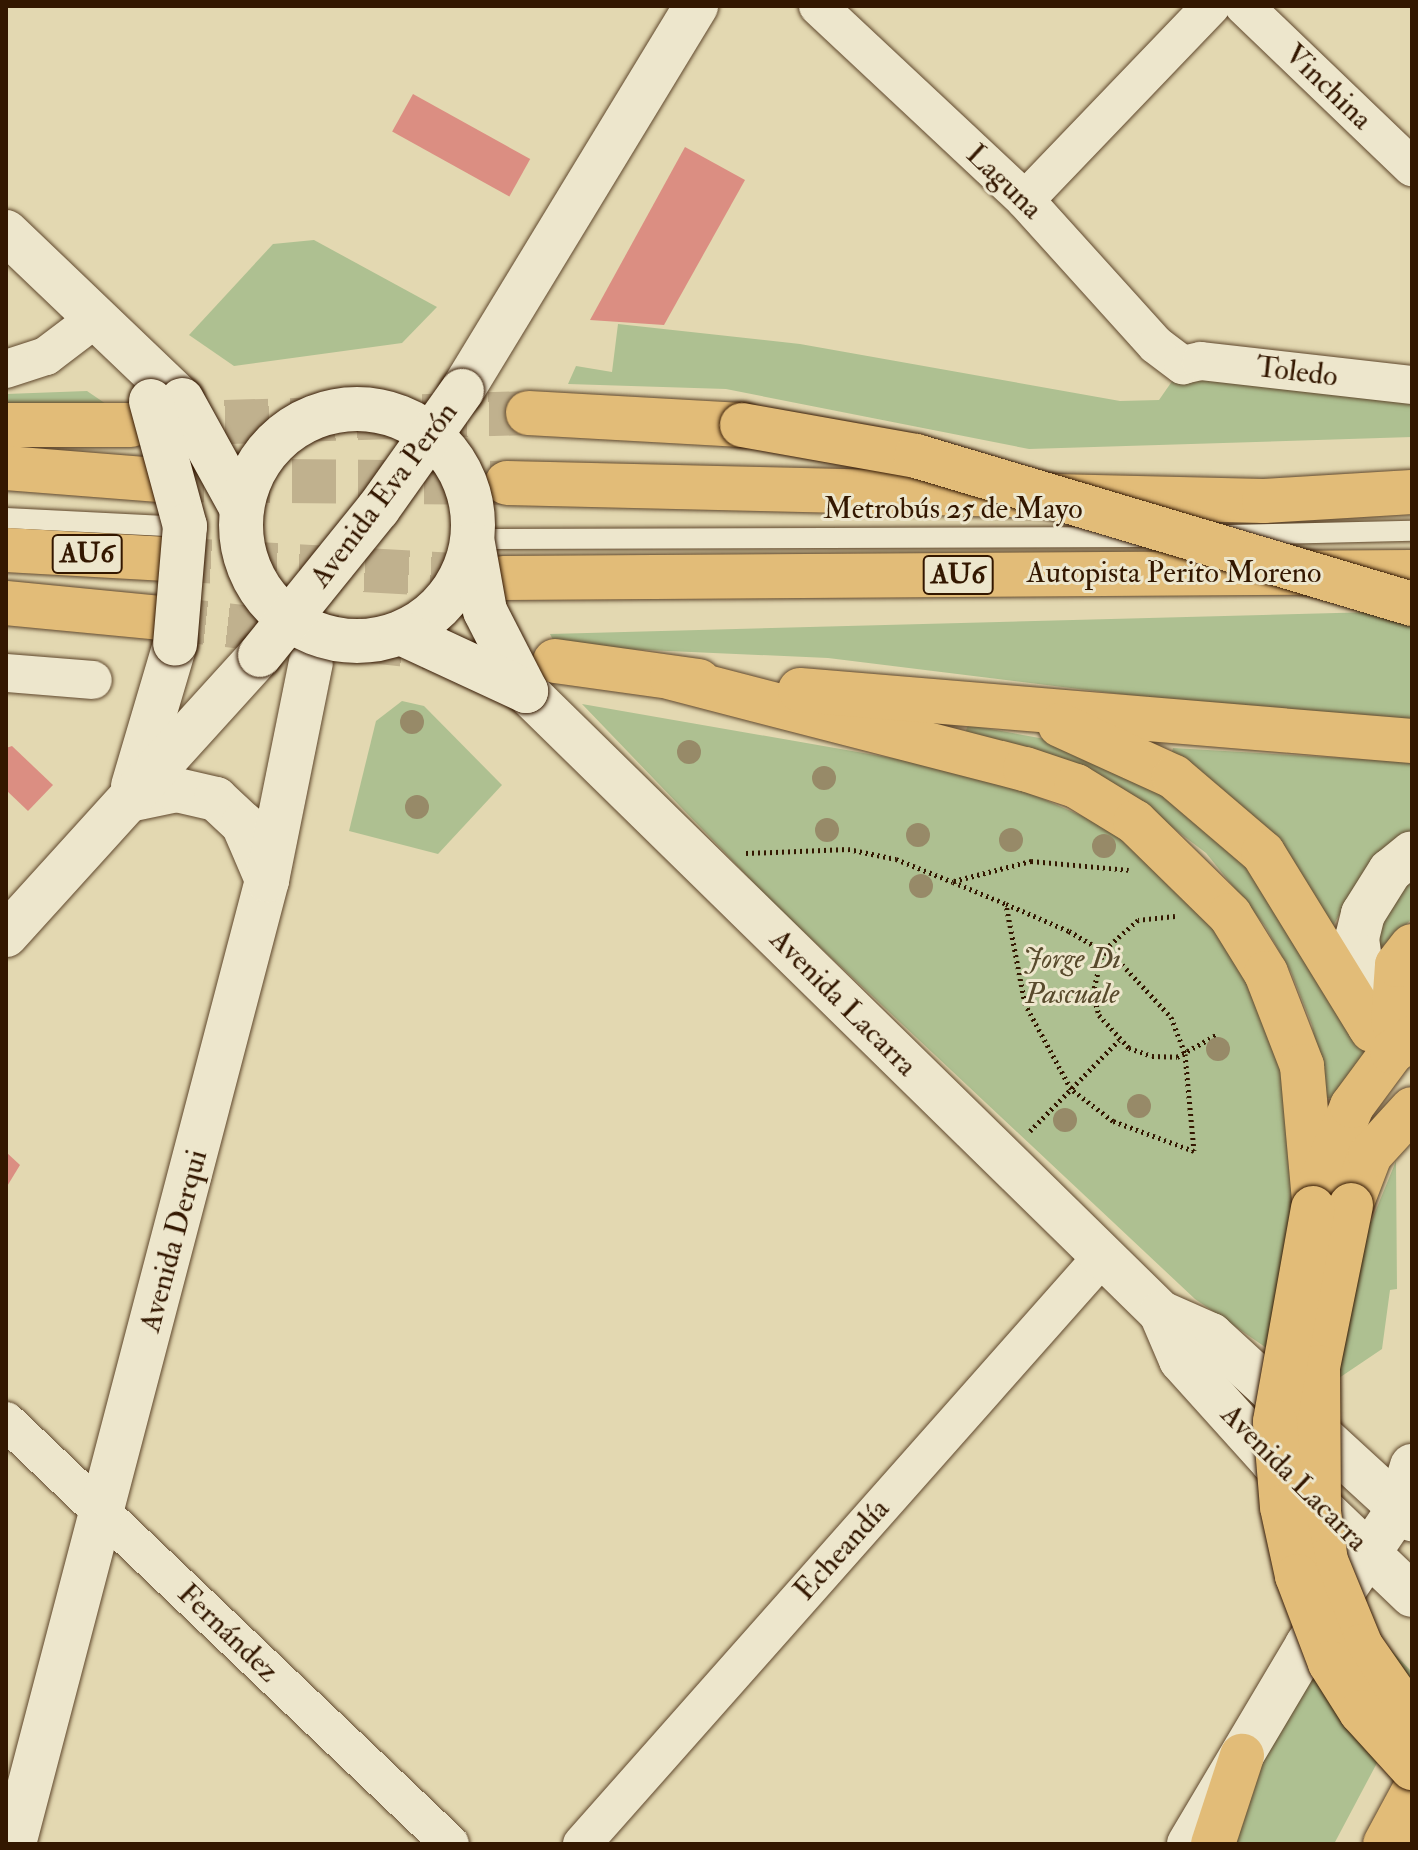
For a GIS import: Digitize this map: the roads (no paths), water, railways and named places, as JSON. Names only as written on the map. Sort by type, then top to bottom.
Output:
[{"type":"highway","points":[[6,425],[155,409]]},
{"type":"highway","points":[[528,413],[742,425],[916,456],[1412,604]]},
{"type":"highway","points":[[6,468],[160,480]]},
{"type":"highway","points":[[507,483],[1264,501],[1412,492]]},
{"type":"highway","name":"AU6","points":[[6,550],[166,542]]},
{"type":"highway","name":"Autopista Perito Moreno","points":[[490,553],[1412,572]]},
{"type":"highway","points":[[6,603],[169,631]]},
{"type":"highway","points":[[540,676],[672,678],[1028,712],[1412,741]]},
{"type":"highway","points":[[672,678],[1025,769],[1076,786],[1135,822],[1230,915],[1266,973],[1302,1066],[1326,1204],[1318,1367],[1319,1512],[1326,1561],[1361,1646],[1412,1719]]},
{"type":"highway","points":[[1028,712],[1174,777],[1263,853],[1386,1028],[1392,1052],[1352,1106],[1275,1422],[1282,1507],[1297,1576],[1330,1663],[1361,1712],[1412,1768]]},
{"type":"highway","points":[[1386,1028],[1397,965],[1412,946]]},
{"type":"highway","points":[[1326,1204],[1412,1109]]},
{"type":"highway","points":[[1213,1844],[1242,1756]]},
{"type":"main road","name":"Avenida Eva Perón","points":[[6,935],[260,655],[306,638],[430,435],[462,391],[696,6]]},
{"type":"main road","points":[[6,232],[129,352],[155,409],[185,526],[169,631],[129,800],[177,790],[216,799],[243,824],[267,880]]},
{"type":"main road","points":[[155,409],[242,509]]},
{"type":"main road","points":[[430,435],[377,411],[309,420],[266,453],[242,509],[245,560],[267,598],[306,638],[366,641],[401,633],[447,599],[490,553]]},
{"type":"main road","name":"Avenida Lacarra","points":[[430,435],[465,479],[490,553],[485,611],[693,855],[1161,1313],[1211,1335],[1406,1513]]},
{"type":"main road","name":"Avenida Lacarra","points":[[401,633],[540,676]]},
{"type":"main road","name":"Avenida Derqui","points":[[14,1844],[267,880],[306,638]]},
{"type":"main road","points":[[1386,1028],[1357,938],[1363,914],[1390,871],[1412,853]]},
{"type":"main road","name":"Avenida Lacarra","points":[[1161,1313],[1181,1360],[1412,1595]]},
{"type":"main road","points":[[1189,1844],[1369,1554],[1406,1513],[1412,1466]]},
{"type":"street","name":"Laguna","points":[[818,6],[1025,200],[1156,345],[1183,365]]},
{"type":"street","points":[[1025,200],[1211,6]]},
{"type":"street","name":"Vinchina","points":[[1244,6],[1412,167]]},
{"type":"street","points":[[6,369],[46,356],[95,319]]},
{"type":"street","name":"Toledo","points":[[1183,365],[1201,361],[1412,385]]},
{"type":"street","points":[[6,673],[93,680]]},
{"type":"street","name":"Echeandía","points":[[582,1844],[1103,1256]]},
{"type":"street","name":"Fernández","points":[[6,1421],[450,1844]]},
{"type":"lane","points":[[6,518],[166,542]]},
{"type":"lane","name":"Metrobús 25 de Mayo","points":[[490,553],[1412,531]]},
{"type":"tunnel","points":[[159,424],[528,413]]},
{"type":"tunnel","points":[[160,480],[507,483]]},
{"type":"tunnel","points":[[167,559],[503,578]]},
{"type":"tunnel","points":[[162,618],[442,649]]},
{"type":"park label","name":"Jorge Di Pascuale","points":[[1072,976]]}]
